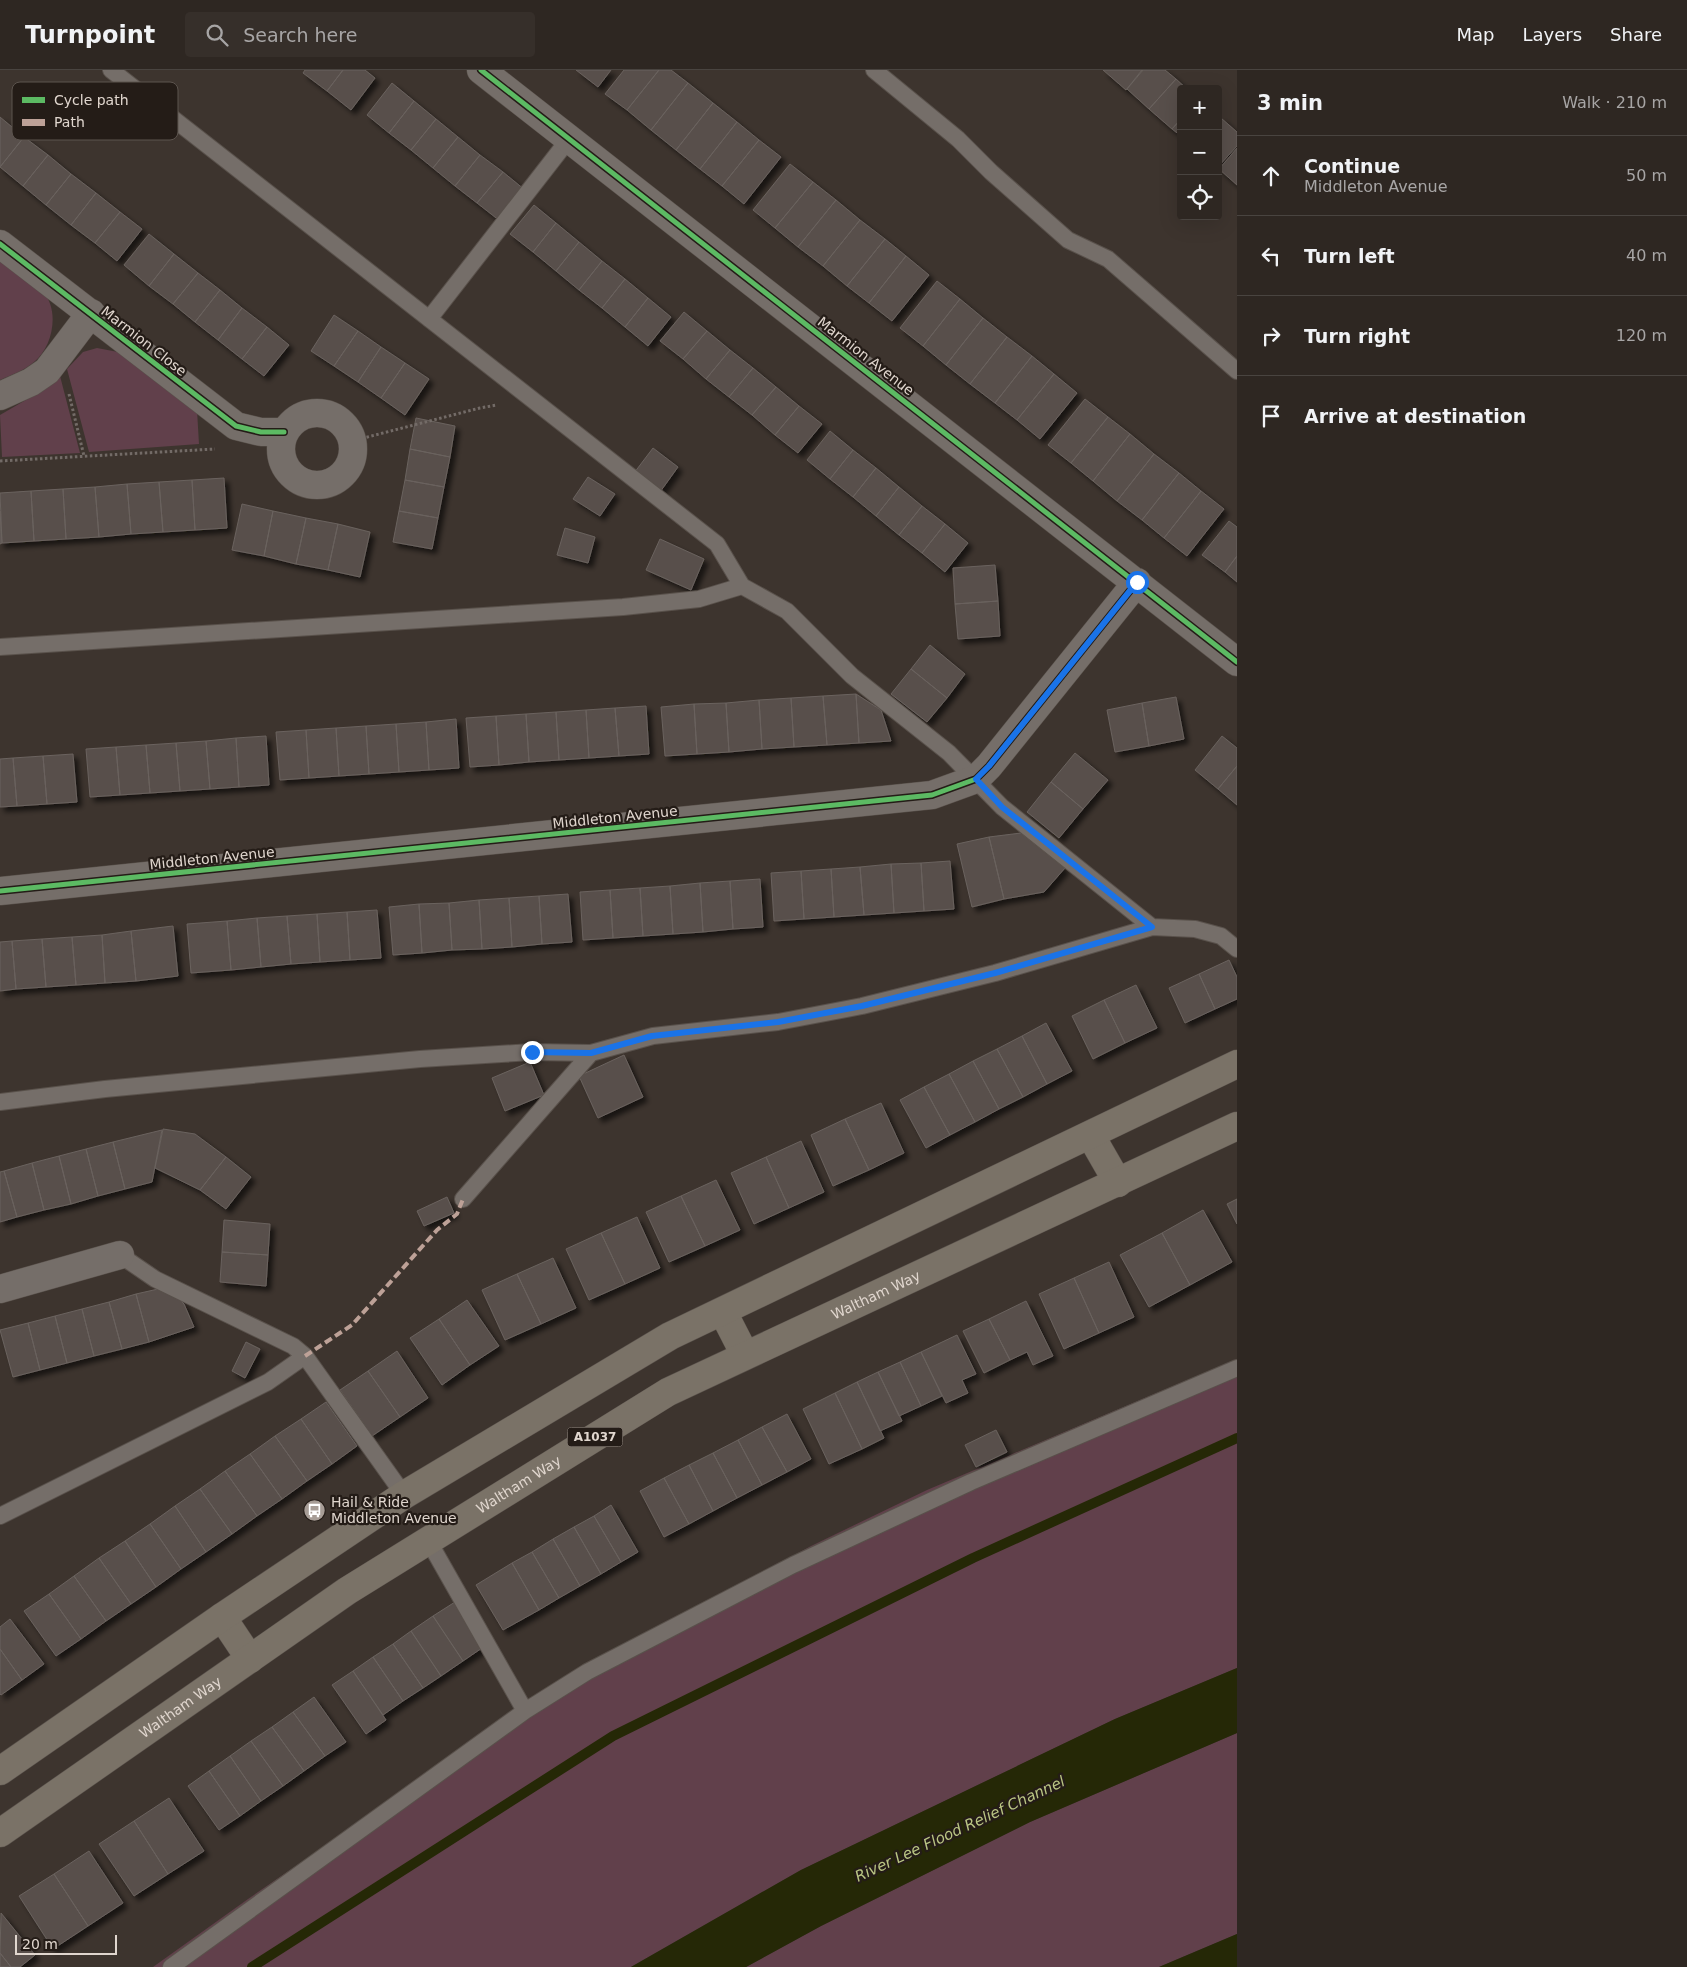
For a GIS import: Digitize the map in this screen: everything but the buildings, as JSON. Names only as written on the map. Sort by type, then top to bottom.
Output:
[{"type":"main road","points":[[0,1771],[222,1617],[404,1495],[670,1336],[1091,1136],[1237,1064]]},
{"type":"main road","name":"Waltham Way","points":[[0,1833],[347,1591],[668,1392],[1237,1126]]},
{"type":"main road","points":[[1091,1136],[1118,1183]]},
{"type":"main road","points":[[723,1312],[745,1355]]},
{"type":"main road","points":[[222,1617],[250,1659]]},
{"type":"street","name":"Marmion Avenue","points":[[481,70],[1237,662]]},
{"type":"street","name":"Marmion Close","points":[[0,244],[236,426],[261,432],[284,432]]},
{"type":"street","name":"Marmion Close","points":[[0,396],[31,382],[47,371],[91,313]]},
{"type":"street","points":[[328,415],[339,421],[348,430],[352,441],[353,454],[349,466],[341,476],[330,483],[318,486],[305,484],[294,478],[286,469],[281,457],[280,444],[284,432],[292,422],[303,416],[328,415]]},
{"type":"street","name":"Middleton Avenue","points":[[0,891],[932,795],[976,779],[989,766],[1137,582]]},
{"type":"street","points":[[0,1289],[120,1255]]},
{"type":"lane","points":[[111,70],[126,82]]},
{"type":"lane","points":[[874,70],[958,139],[991,172],[1068,240],[1108,259],[1237,372]]},
{"type":"lane","points":[[178,123],[717,544],[742,586],[787,611],[852,676],[949,753],[1002,807],[1152,927]]},
{"type":"lane","points":[[428,319],[569,139]]},
{"type":"lane","points":[[0,647],[623,606],[699,599],[742,586]]},
{"type":"lane","points":[[0,1102],[105,1089],[420,1058],[532,1052],[591,1053],[652,1036],[778,1022],[862,1006],[995,973],[1152,927],[1195,929],[1221,936],[1237,949]]},
{"type":"lane","points":[[462,1199],[591,1053]]},
{"type":"lane","points":[[120,1255],[156,1279],[293,1346],[305,1356],[404,1495]]},
{"type":"lane","points":[[0,1516],[268,1382],[305,1356]]},
{"type":"lane","points":[[172,1967],[525,1711],[587,1672],[793,1566],[971,1482],[1237,1368]]},
{"type":"lane","points":[[428,1540],[525,1711]]},
{"type":"path","points":[[59,356],[84,456]]},
{"type":"path","points":[[352,441],[480,408],[532,399]]},
{"type":"path","points":[[0,461],[217,449],[236,426]]},
{"type":"shaded area","points":[[0,258],[29,279],[43,292],[48,300],[53,318],[50,338],[41,355],[18,372],[0,380]]},
{"type":"shaded area","points":[[97,348],[118,352],[197,410],[199,444],[89,452],[67,369],[83,352]]},
{"type":"shaded area","points":[[60,376],[80,453],[2,457],[0,415],[43,390]]},
{"type":"shaded area","points":[[1237,1359],[1237,1668],[1115,1719],[801,1870],[631,1967],[153,1967],[248,1899],[562,1683],[811,1546],[927,1490]]},
{"type":"shaded area","points":[[1237,1733],[1237,1934],[1159,1967],[746,1967],[821,1926],[1030,1822]]},
{"type":"water","name":"River Lee Flood Relief Channel","points":[[1237,1668],[1237,1733],[1030,1822],[821,1926],[746,1967],[631,1967],[801,1870],[1115,1719]]},
{"type":"water","points":[[1237,1934],[1237,1967],[1159,1967]]},
{"type":"waterway","points":[[252,1967],[613,1736],[973,1558],[1237,1438]]},
{"type":"marked path","points":[[305,1356],[352,1325],[437,1230],[457,1214],[463,1199]]},
{"type":"cycle path","points":[[481,70],[1237,662]]},
{"type":"cycle path","points":[[0,244],[236,426],[261,432],[284,432]]},
{"type":"cycle path","points":[[0,891],[932,795],[976,779],[989,766],[1137,582]]},
{"type":"place","name":"Hail & Ride Middleton Avenue","points":[[315,1510]]},
{"type":"route","points":[[532,1052],[591,1053],[652,1036],[778,1022],[862,1006],[995,973],[1152,927],[1002,807],[976,779],[989,766],[1137,582]]}]
